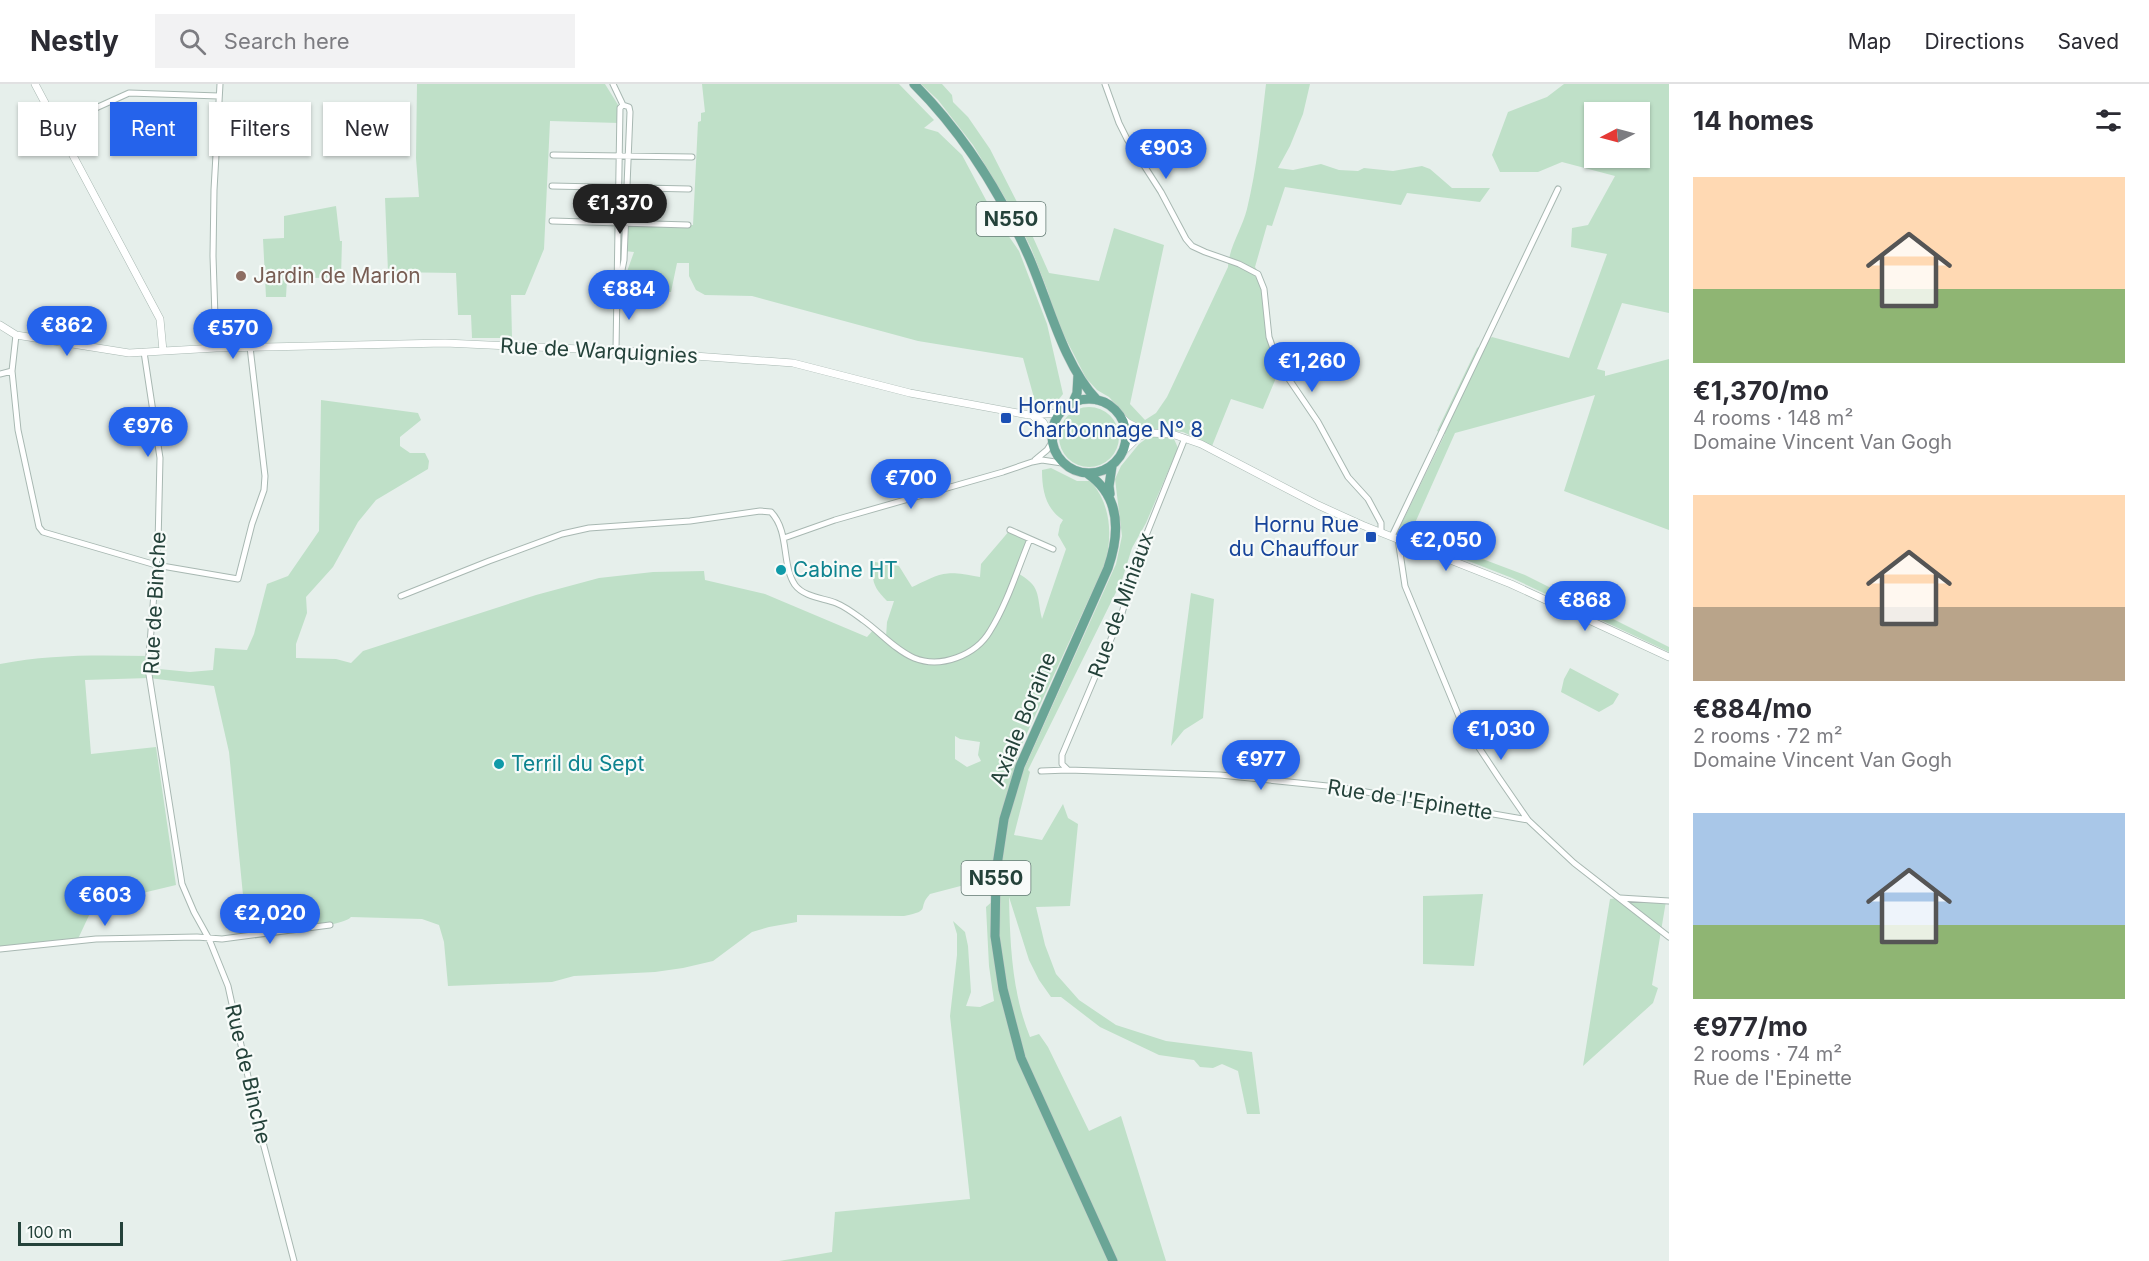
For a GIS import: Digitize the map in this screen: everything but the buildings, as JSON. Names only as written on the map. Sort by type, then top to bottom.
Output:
[{"type":"main road","name":"N550","points":[[914,84],[963,141],[1000,197],[1039,280],[1055,328],[1078,372]]},
{"type":"main road","points":[[1078,372],[1090,392],[1098,400]]},
{"type":"main road","points":[[1073,402],[1077,393],[1078,372]]},
{"type":"main road","points":[[1098,400],[1107,403],[1120,416],[1125,427],[1126,440],[1123,452],[1112,466],[1101,472],[1088,474],[1074,471],[1055,453],[1052,438],[1054,423],[1059,413],[1073,402],[1098,400]]},
{"type":"main road","name":"Axiale Boraine","points":[[1112,466],[1109,486],[1116,529],[1113,553],[1020,766],[1011,793],[999,847],[995,899],[998,967],[1014,1037],[1036,1094],[1113,1261]]},
{"type":"main road","points":[[1088,474],[1097,480],[1110,496]]},
{"type":"street","points":[[34,84],[43,102]]},
{"type":"street","points":[[216,348],[214,200],[220,84]]},
{"type":"street","points":[[612,84],[623,105],[629,107],[630,114],[624,260],[619,291],[616,350]]},
{"type":"street","points":[[1105,84],[1127,139],[1161,192],[1185,239],[1192,246],[1258,274],[1264,289],[1269,337],[1278,363],[1318,422],[1348,477],[1368,499],[1381,523],[1381,532]]},
{"type":"street","points":[[98,107],[129,93],[219,96]]},
{"type":"street","points":[[619,291],[616,259],[620,108],[623,105]]},
{"type":"street","points":[[620,118],[625,121],[630,114]]},
{"type":"street","points":[[553,155],[692,157]]},
{"type":"street","points":[[0,325],[16,335],[117,352],[163,351],[160,319],[72,156]]},
{"type":"street","points":[[552,186],[689,189]]},
{"type":"street","points":[[1558,189],[1395,537],[1405,586],[1460,718],[1528,820],[1574,863],[1669,937]]},
{"type":"street","points":[[552,221],[688,225]]},
{"type":"street","points":[[16,335],[12,371],[18,429],[39,527],[43,532],[156,565],[238,579],[252,524],[264,490],[250,348]]},
{"type":"street","name":"Rue de Warquignies","points":[[163,351],[445,343],[616,350],[793,363],[910,393],[1029,415],[1059,413]]},
{"type":"street","name":"Rue de Binche","points":[[144,352],[160,458],[149,678],[182,884],[209,939],[230,996],[260,1131],[294,1261]]},
{"type":"street","points":[[0,374],[12,371]]},
{"type":"street","points":[[1029,415],[1042,422],[1052,438],[1047,450],[1032,462]]},
{"type":"street","points":[[1120,416],[1128,423],[1148,433],[1172,434],[1201,444],[1318,505],[1511,584],[1669,657]]},
{"type":"street","points":[[1123,452],[1138,437],[1148,433]]},
{"type":"street","name":"Rue de Miniaux","points":[[1068,770],[1062,764],[1062,755],[1124,608],[1147,531],[1185,438]]},
{"type":"street","points":[[784,538],[835,520],[1032,462],[1042,460],[1062,462]]},
{"type":"street","points":[[401,596],[562,534],[589,528],[690,521],[760,511],[771,512],[784,538],[794,584],[803,592],[838,604],[875,628],[900,650],[915,658],[929,662],[944,661],[970,652],[990,632],[1030,539]]},
{"type":"street","points":[[1010,530],[1053,549]]},
{"type":"street","name":"Rue de l'Epinette","points":[[1041,771],[1234,776],[1337,787],[1528,820]]},
{"type":"street","points":[[1618,898],[1669,901]]},
{"type":"street","points":[[0,949],[96,939],[197,937],[222,939],[330,925]]},
{"type":"green space","points":[[417,84],[605,84],[620,108],[619,123],[550,121],[544,249],[525,295],[511,295],[512,338],[472,338],[471,315],[458,315],[456,273],[388,272],[385,198],[419,197],[416,158]]},
{"type":"green space","points":[[702,84],[899,84],[934,120],[924,128],[938,132],[962,155],[994,215],[1019,251],[1047,324],[1063,394],[1060,398],[1045,406],[1036,405],[1023,358],[918,341],[752,296],[705,295],[696,290],[689,276],[689,263],[677,263],[671,292],[619,291],[620,282],[624,280],[634,252],[624,251],[625,223],[693,225],[698,122],[701,121],[701,113],[705,112]]},
{"type":"green space","points":[[921,84],[942,84],[952,95],[953,102],[968,117],[990,149],[1049,273],[1099,281],[1114,228],[1164,245],[1130,404],[1145,420],[1156,413],[1167,397],[1228,267],[1250,194],[1266,84],[1310,84],[1303,114],[1278,168],[1293,170],[1321,164],[1339,170],[1358,171],[1364,168],[1393,171],[1422,166],[1430,169],[1452,188],[1490,188],[1480,202],[1407,193],[1401,205],[1285,187],[1272,226],[1267,225],[1255,267],[1265,283],[1271,333],[1281,366],[1263,409],[1231,399],[1212,446],[1183,432],[1143,428],[1129,419],[1109,397],[1097,390],[1086,378],[1055,318],[1048,292],[1031,248],[1011,208],[973,145],[938,100]]},
{"type":"green space","points":[[1564,84],[1669,84],[1669,313],[1622,303],[1597,369],[1605,371],[1605,376],[1669,359],[1669,530],[1564,491],[1595,395],[1455,433],[1411,532],[1525,575],[1669,647],[1669,652],[1512,578],[1397,533],[1445,434],[1437,431],[1477,348],[1492,337],[1569,358],[1607,254],[1571,247],[1572,228],[1588,225],[1615,176],[1585,168],[1650,168],[1650,102],[1584,102],[1584,168],[1562,162],[1538,172],[1500,172],[1492,155],[1508,112],[1547,97]]},
{"type":"green space","points":[[336,206],[340,241],[342,241],[341,277],[287,279],[286,297],[266,297],[263,239],[284,238],[284,216]]},
{"type":"green space","points":[[321,400],[418,413],[421,420],[400,437],[400,446],[410,453],[425,453],[429,461],[428,469],[376,500],[358,522],[333,567],[306,597],[307,613],[296,644],[296,658],[336,659],[351,663],[363,651],[536,595],[599,578],[653,572],[704,571],[705,580],[765,594],[867,637],[875,628],[886,637],[887,622],[894,601],[887,601],[876,588],[873,579],[875,562],[899,566],[912,587],[944,574],[980,577],[981,564],[1010,530],[1030,539],[1016,572],[1030,582],[1037,591],[1042,619],[1066,549],[1058,535],[1063,520],[1057,516],[1046,499],[1042,470],[1051,468],[1077,481],[1091,481],[1103,500],[1108,520],[1109,540],[1106,562],[1022,744],[1015,765],[1024,769],[1116,564],[1122,536],[1115,479],[1121,466],[1139,444],[1151,435],[1174,439],[1178,448],[1146,523],[1132,548],[1122,580],[1028,770],[1030,772],[1014,835],[1042,840],[1063,804],[1068,818],[1078,824],[1070,906],[1036,907],[1045,945],[1056,974],[1079,1000],[1116,1025],[1166,1041],[1252,1052],[1260,1114],[1247,1114],[1238,1071],[1222,1064],[1213,1068],[1200,1067],[1194,1060],[1159,1055],[1100,1027],[1061,997],[1051,997],[1029,960],[1009,897],[1011,950],[1016,986],[1030,1037],[1039,1034],[1048,1047],[1089,1131],[1121,1116],[1166,1261],[779,1261],[832,1252],[835,1212],[970,1199],[950,1016],[957,955],[957,934],[953,921],[965,932],[968,946],[971,992],[966,1006],[980,1007],[994,1001],[989,966],[986,907],[995,899],[972,883],[930,894],[921,910],[904,916],[797,915],[797,922],[752,932],[713,961],[683,968],[655,972],[574,976],[552,982],[448,986],[444,942],[439,925],[422,919],[351,917],[345,921],[319,927],[247,936],[229,752],[214,686],[149,678],[85,680],[91,754],[156,747],[176,885],[130,896],[130,905],[92,909],[77,941],[0,949],[0,664],[93,655],[149,656],[149,668],[190,672],[213,670],[215,648],[247,650],[254,634],[267,584],[288,576],[319,531]],"holes":[[[955,736],[980,742],[978,755],[981,761],[967,767],[955,759]]]},
{"type":"green space","points":[[1089,407],[1101,409],[1114,420],[1119,437],[1117,449],[1106,462],[1089,467],[1077,465],[1064,454],[1059,437],[1061,425],[1072,412]]},
{"type":"green space","points":[[1191,593],[1214,599],[1203,718],[1184,730],[1171,746]]},
{"type":"green space","points":[[1570,668],[1619,694],[1613,704],[1599,712],[1561,692]]},
{"type":"green space","points":[[1483,894],[1474,966],[1423,964],[1423,896]]},
{"type":"green space","points":[[1610,899],[1666,901],[1652,985],[1658,988],[1653,1003],[1583,1066]]},
{"type":"place","name":"Jardin de Marion","points":[[241,276]]},
{"type":"place","name":"Hornu Charbonnage N° 8","points":[[1006,418]]},
{"type":"place","name":"Hornu Rue du Chauffour","points":[[1371,537]]},
{"type":"place","name":"Cabine HT","points":[[781,570]]},
{"type":"place","name":"Terril du Sept","points":[[499,764]]}]
